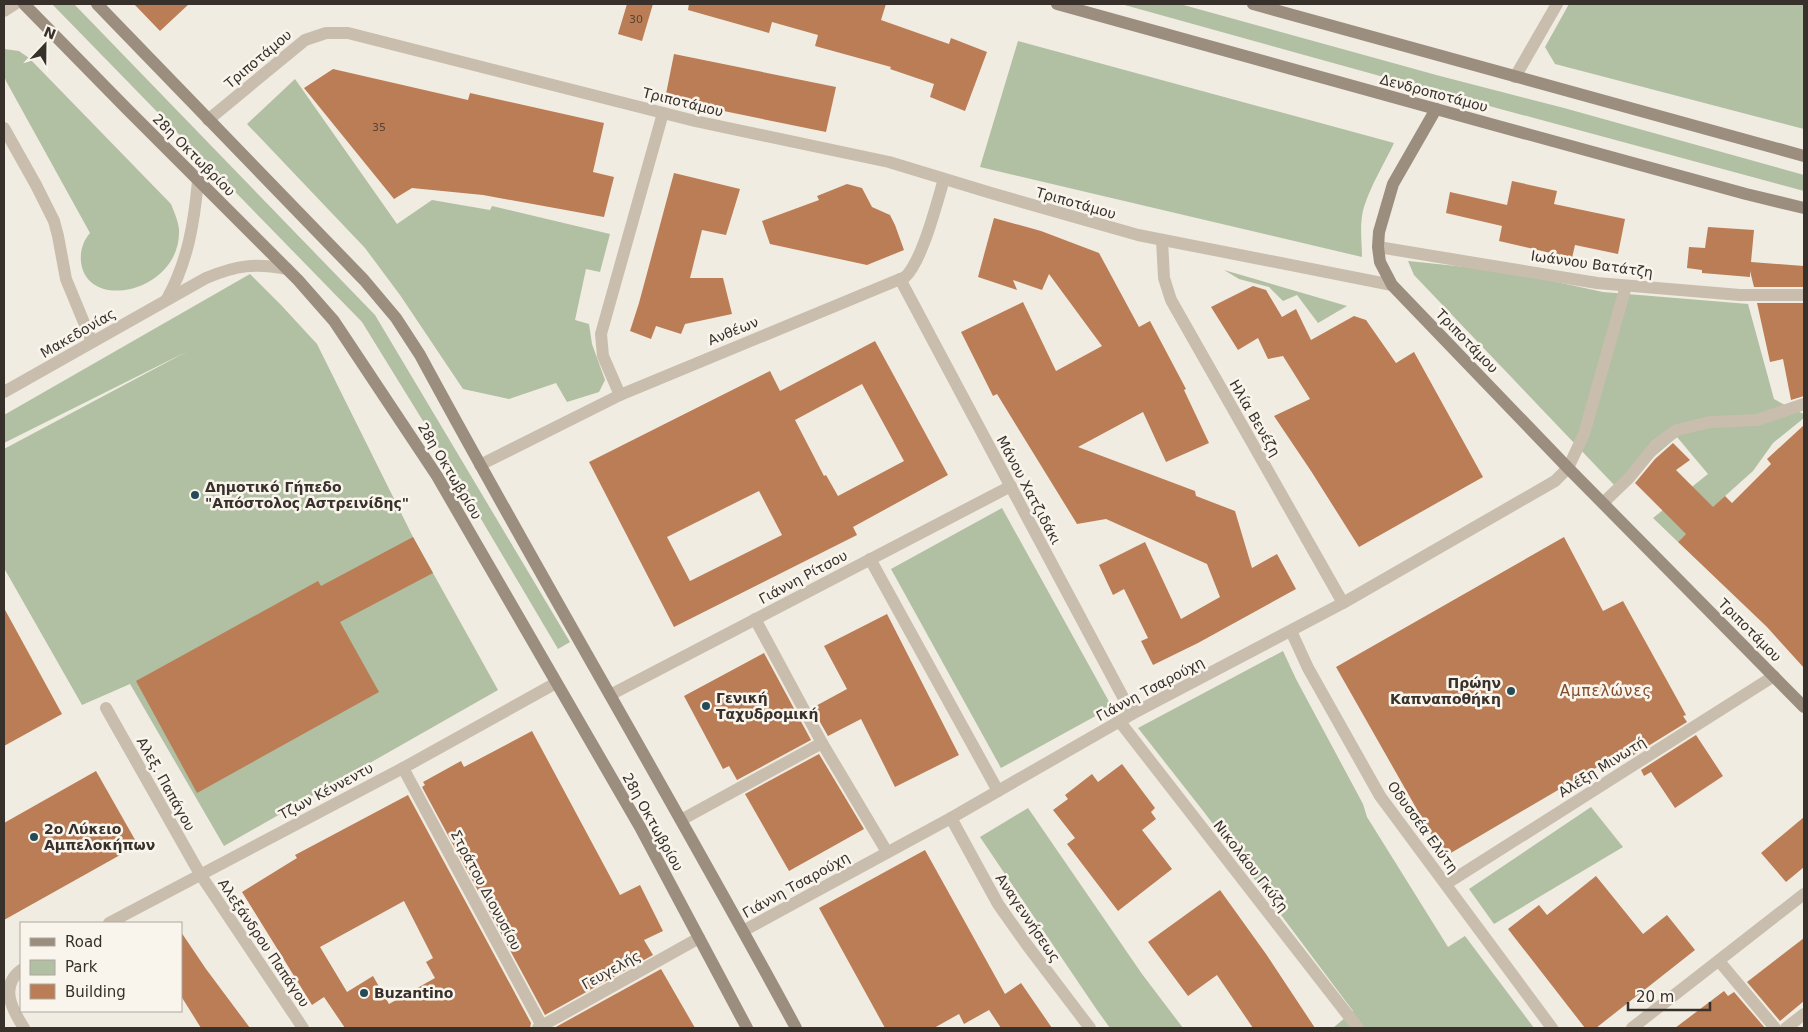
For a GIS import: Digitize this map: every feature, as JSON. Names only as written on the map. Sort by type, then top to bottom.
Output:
[{"type":"main road","name":"28η Οκτωβρίου","points":[[24,4],[287,269],[334,321],[437,476],[640,827],[747,1028]]},
{"type":"main road","name":"28η Οκτωβρίου","points":[[97,4],[386,305],[420,354],[480,466],[681,820],[796,1028]]},
{"type":"main road","name":"Δενδροποτάμου","points":[[1057,4],[1436,110],[1804,208]]},
{"type":"main road","points":[[1253,4],[1804,156]]},
{"type":"main road","points":[[1392,285],[1380,262],[1379,232],[1393,184],[1436,110]]},
{"type":"main road","name":"Τριποτάμου","points":[[1392,285],[1568,468],[1804,707]]},
{"type":"street","points":[[4,11],[16,4]]},
{"type":"street","points":[[1516,77],[1557,4]]},
{"type":"street","name":"Τριποτάμου","points":[[208,120],[305,40],[335,32],[480,66],[663,113],[882,160],[1099,225],[1162,240],[1392,285]]},
{"type":"street","points":[[620,395],[603,356],[601,334],[663,113]]},
{"type":"street","points":[[4,128],[54,221],[66,279],[92,342]]},
{"type":"street","name":"Ανθέων","points":[[480,466],[620,395],[907,275],[918,259],[944,179]]},
{"type":"street","points":[[167,299],[179,276],[189,247],[198,181]]},
{"type":"street","name":"Ηλία Βενέζη","points":[[1162,240],[1164,278],[1174,307],[1343,603]]},
{"type":"street","name":"Ιωάννου Βατάτζη","points":[[1378,247],[1597,283],[1740,295],[1804,295]]},
{"type":"street","name":"Μακεδονίας","points":[[4,392],[206,278],[235,267],[259,265],[287,269]]},
{"type":"street","name":"Μάνου Χατζιδάκι","points":[[900,279],[1132,714]]},
{"type":"street","points":[[1568,468],[1586,429],[1626,286]]},
{"type":"street","points":[[1603,503],[1629,478],[1656,446],[1677,430],[1710,422],[1757,420],[1804,404]]},
{"type":"street","name":"Γιάννη Τσαρούχη","points":[[743,931],[951,818],[1132,714],[1343,603],[1548,486],[1568,468]]},
{"type":"street","name":"Γιάννη Ρίτσου","points":[[610,695],[1011,486]]},
{"type":"street","points":[[870,559],[998,791]]},
{"type":"street","points":[[755,619],[822,743],[887,852]]},
{"type":"street","name":"Οδυσσέα Ελύτη","points":[[1291,631],[1308,668],[1380,796],[1552,1028]]},
{"type":"street","name":"Αλέξη Μινωτή","points":[[1446,884],[1774,676]]},
{"type":"street","name":"Τζων Κέννεντυ","points":[[111,922],[403,768],[556,684]]},
{"type":"street","name":"Αλεξ. Παπάγου","points":[[106,708],[200,874]]},
{"type":"street","name":"Νικολάου Γκύζη","points":[[1120,722],[1358,1028]]},
{"type":"street","points":[[681,820],[822,743]]},
{"type":"street","name":"Στράτου Διονυσίου","points":[[403,768],[540,1027]]},
{"type":"street","name":"Αναγεννήσεως","points":[[951,818],[998,904],[1090,1028]]},
{"type":"street","name":"Αλεξάνδρου Παπάγου","points":[[200,874],[303,1028]]},
{"type":"street","points":[[1632,1028],[1804,894]]},
{"type":"street","name":"Γευγελής","points":[[540,1027],[699,938]]},
{"type":"street","points":[[1719,961],[1774,1028]]},
{"type":"street","points":[[20,971],[8,981],[6,996],[24,1028]]},
{"type":"street","points":[[1786,1028],[1804,1014]]},
{"type":"green space","points":[[52,4],[74,4],[375,315],[570,642],[558,649],[362,322]]},
{"type":"green space","points":[[1121,4],[1180,4],[1440,76],[1564,108],[1804,175],[1804,191],[1445,94]]},
{"type":"green space","points":[[1569,4],[1804,4],[1804,129],[1555,64],[1545,47]]},
{"type":"green space","points":[[1018,41],[1394,143],[1374,183],[1362,213],[1362,257],[980,167]]},
{"type":"green space","points":[[4,49],[19,51],[29,58],[171,204],[179,229],[176,251],[166,268],[151,281],[133,288],[115,291],[99,287],[87,278],[81,262],[81,254],[82,246],[90,233],[6,81],[4,75]]},
{"type":"green space","points":[[295,79],[397,224],[432,200],[490,210],[492,206],[610,234],[600,272],[586,269],[575,320],[589,324],[592,344],[605,380],[599,392],[567,402],[556,383],[509,399],[463,389],[400,295],[365,248],[247,124]]},
{"type":"green space","points":[[1408,261],[1505,271],[1603,292],[1748,304],[1774,399],[1804,414],[1804,418],[1773,443],[1753,471],[1678,542],[1653,518],[1708,474],[1677,437],[1617,488],[1414,275]]},
{"type":"green space","points":[[1224,270],[1347,306],[1318,323],[1297,295],[1283,301],[1269,287],[1239,279]]},
{"type":"green space","points":[[250,274],[317,344],[413,537],[498,690],[224,846],[130,684],[82,705],[4,568],[4,449],[188,351],[4,443],[4,415]]},
{"type":"green space","points":[[1002,508],[1112,707],[1001,768],[891,569]]},
{"type":"green space","points":[[1283,651],[1363,804],[1367,817],[1448,947],[1465,936],[1534,1028],[1333,1028],[1353,1011],[1204,812],[1138,728]]},
{"type":"green space","points":[[1591,807],[1623,847],[1494,924],[1469,889]]},
{"type":"green space","points":[[1028,808],[1142,974],[1183,1028],[1110,1028],[1097,1010],[980,837]]},
{"type":"building","points":[[134,4],[189,4],[160,31]]},
{"type":"building","points":[[627,4],[653,4],[642,41],[618,34]]},
{"type":"building","points":[[689,4],[886,4],[881,20],[949,44],[951,38],[987,52],[965,111],[930,97],[934,84],[890,69],[891,67],[815,46],[818,35],[772,22],[769,33],[688,10]]},
{"type":"building","points":[[674,54],[836,87],[826,132],[665,99]]},
{"type":"building","points":[[333,69],[468,100],[470,93],[604,123],[593,172],[614,177],[604,217],[483,195],[412,188],[394,199],[304,88]]},
{"type":"building","points":[[674,173],[740,189],[726,235],[702,230],[690,278],[723,278],[732,314],[685,324],[681,334],[656,326],[651,339],[630,331]]},
{"type":"building","points":[[1512,181],[1557,191],[1554,204],[1625,219],[1618,254],[1575,245],[1572,258],[1499,241],[1502,226],[1446,213],[1450,192],[1507,205]]},
{"type":"building","points":[[847,184],[862,188],[872,207],[890,215],[904,250],[867,265],[770,244],[762,221],[819,200],[817,196]]},
{"type":"building","points":[[994,218],[1041,231],[1099,253],[1139,327],[1150,321],[1186,389],[1184,390],[1209,443],[1166,462],[1143,412],[1078,447],[1195,491],[1196,496],[1235,511],[1252,568],[1277,554],[1296,589],[1198,643],[1153,665],[1141,641],[1148,638],[1124,589],[1113,595],[1099,565],[1145,542],[1181,619],[1220,597],[1207,564],[1106,519],[1077,524],[997,394],[993,396],[961,332],[1023,302],[1056,371],[1102,346],[1049,274],[1042,290],[1013,280],[1017,290],[978,277]]},
{"type":"building","points":[[1708,227],[1754,230],[1751,262],[1804,266],[1804,287],[1754,287],[1750,271],[1750,277],[1702,273],[1702,270],[1687,268],[1689,247],[1705,248]]},
{"type":"building","points":[[1253,286],[1266,290],[1282,317],[1296,309],[1311,340],[1354,316],[1366,320],[1396,363],[1414,352],[1483,477],[1359,547],[1274,416],[1310,399],[1283,356],[1268,359],[1258,338],[1238,350],[1211,307]]},
{"type":"building","points":[[1757,303],[1804,303],[1804,396],[1791,400],[1783,359],[1770,362]]},
{"type":"building","points":[[875,341],[948,475],[853,527],[857,535],[674,627],[589,462],[770,371],[780,391]],"holes":[[[862,384],[904,461],[838,496],[826,475],[824,476],[795,420]],[[759,491],[782,535],[690,581],[667,537]]]},
{"type":"building","points":[[1804,425],[1804,668],[1767,627],[1678,542],[1686,534],[1635,483],[1655,459],[1673,443],[1690,460],[1676,470],[1713,507],[1725,496],[1732,503],[1771,464],[1767,459]]},
{"type":"building","points":[[413,537],[433,573],[340,622],[379,692],[197,793],[136,681],[318,581],[321,586]]},
{"type":"building","name":"Πρώην Καπναποθήκη","points":[[1564,537],[1603,611],[1623,601],[1686,715],[1683,716],[1687,722],[1632,756],[1628,749],[1444,857],[1336,667]]},
{"type":"building","points":[[4,608],[62,714],[4,746]]},
{"type":"building","points":[[887,614],[959,755],[895,787],[861,719],[828,736],[812,708],[847,689],[824,646]]},
{"type":"building","points":[[764,653],[811,740],[737,780],[729,766],[723,769],[684,696]]},
{"type":"building","points":[[532,731],[620,895],[640,885],[663,931],[644,940],[653,955],[545,1015],[422,787],[425,785],[423,782],[461,761],[464,767]]},
{"type":"building","points":[[1696,735],[1723,776],[1675,808],[1651,772],[1644,776],[1641,770]]},
{"type":"building","points":[[819,754],[864,829],[789,871],[745,794]]},
{"type":"building","points":[[1122,764],[1155,808],[1151,812],[1156,819],[1142,830],[1172,869],[1118,911],[1067,844],[1075,838],[1053,810],[1068,799],[1065,795],[1092,774],[1098,782]]},
{"type":"building","points":[[96,771],[138,845],[4,920],[4,823]]},
{"type":"building","points":[[408,795],[531,1023],[530,1028],[345,1028],[324,997],[312,1005],[242,892],[297,858],[295,855]],"holes":[[[404,901],[433,958],[426,962],[435,978],[389,1004],[373,976],[347,992],[320,947]]]},
{"type":"building","points":[[1804,817],[1804,867],[1786,882],[1761,853]]},
{"type":"building","points":[[925,850],[1005,994],[1021,983],[1052,1028],[1001,1028],[989,1010],[964,1024],[959,1014],[934,1028],[885,1028],[819,908]]},
{"type":"building","points":[[1596,876],[1643,934],[1667,915],[1695,950],[1596,1028],[1585,1028],[1508,929],[1539,905],[1547,915]]},
{"type":"building","points":[[1220,890],[1266,954],[1315,1028],[1253,1028],[1217,975],[1188,996],[1148,942]]},
{"type":"building","points":[[182,933],[250,1028],[201,1028],[182,998]]},
{"type":"building","points":[[1804,938],[1804,1001],[1780,1021],[1747,982]]},
{"type":"building","points":[[661,969],[695,1028],[554,1028]]},
{"type":"building","points":[[1724,991],[1728,996],[1734,992],[1765,1028],[1675,1028]]},
{"type":"place","name":"Δημοτικό Γήπεδο \"Απόστολος Αστρεινίδης\"","points":[[195,495]]},
{"type":"place","name":"Πρώην Καπναποθήκη","points":[[1511,691]]},
{"type":"place","name":"Γενική Ταχυδρομική","points":[[706,706]]},
{"type":"place","name":"2ο Λύκειο Αμπελοκήπων","points":[[34,837]]},
{"type":"place","name":"Buzantino","points":[[364,993]]},
{"type":"district","name":"Αμπελώνες","points":[[1606,691]]}]
